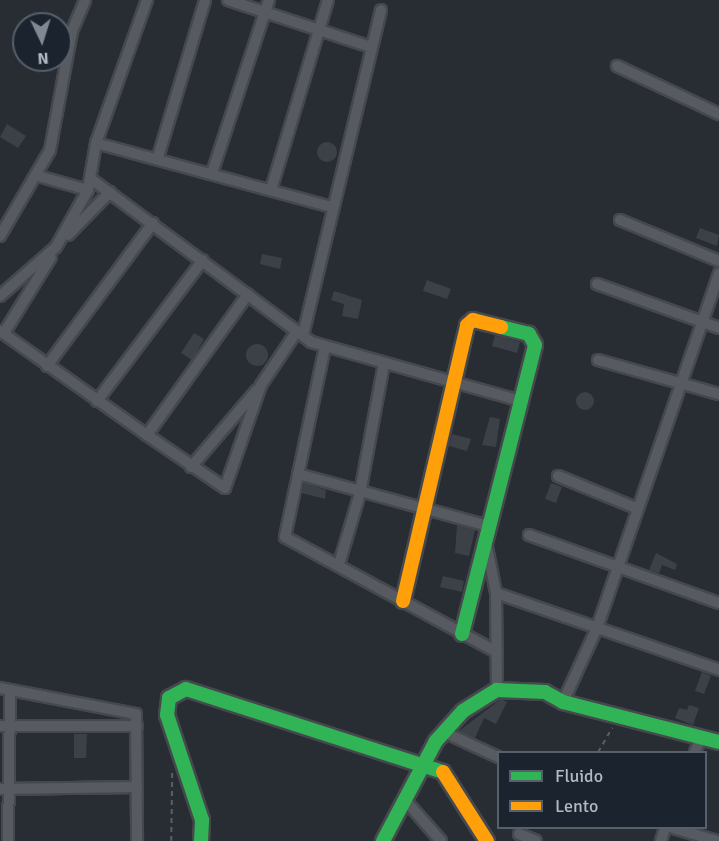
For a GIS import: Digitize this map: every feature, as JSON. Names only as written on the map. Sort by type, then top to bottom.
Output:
[{"type":"street","points":[[0,236],[4,223],[38,176],[50,150],[72,31],[85,0]]},
{"type":"street","points":[[158,157],[205,0]]},
{"type":"street","points":[[228,0],[267,5],[319,28],[371,47]]},
{"type":"street","points":[[271,190],[328,0]]},
{"type":"street","points":[[145,2],[96,142],[90,185],[56,247],[2,332],[191,467],[227,487],[261,385]]},
{"type":"street","points":[[213,172],[267,5]]},
{"type":"street","points":[[191,467],[261,385],[300,333],[381,10]]},
{"type":"street","points":[[617,66],[719,114]]},
{"type":"street","points":[[96,142],[213,172],[332,207]]},
{"type":"street","points":[[38,176],[90,185],[110,192],[300,333],[325,347],[517,400]]},
{"type":"street","points":[[0,296],[56,247],[110,192]]},
{"type":"street","points":[[620,220],[719,261]]},
{"type":"street","points":[[47,366],[153,223]]},
{"type":"street","points":[[97,401],[202,260]]},
{"type":"street","points":[[563,702],[597,628],[616,566],[719,273]]},
{"type":"street","points":[[597,284],[719,328]]},
{"type":"street","points":[[147,435],[248,294]]},
{"type":"street","points":[[403,601],[450,380],[470,321],[529,334],[535,345],[517,400],[485,525],[496,593],[497,690]]},
{"type":"street","points":[[325,347],[283,534],[497,652]]},
{"type":"street","points":[[598,360],[680,381],[719,394]]},
{"type":"street","points":[[339,564],[360,493],[384,364]]},
{"type":"street","points":[[298,474],[360,493],[485,525]]},
{"type":"street","points":[[558,476],[636,508]]},
{"type":"street","points":[[530,536],[719,603]]},
{"type":"street","points":[[462,634],[486,542]]},
{"type":"street","points":[[496,593],[719,670]]},
{"type":"street","points":[[383,841],[406,801],[423,763],[444,732],[463,711],[497,690],[517,687],[619,717],[697,746],[719,742]]},
{"type":"street","points":[[8,841],[4,789],[5,689],[136,714],[137,841]]},
{"type":"street","points":[[201,841],[202,820],[167,715],[169,698],[178,691],[186,689],[423,763],[447,773],[487,841]]},
{"type":"street","points":[[5,726],[137,726]]},
{"type":"street","points":[[444,732],[497,757]]},
{"type":"street","points":[[4,789],[137,787]]},
{"type":"street","points":[[406,801],[441,841]]},
{"type":"street","points":[[676,829],[717,841]]},
{"type":"street","points":[[519,834],[536,841]]},
{"type":"path","points":[[599,751],[619,717]]},
{"type":"path","points":[[171,841],[173,762]]},
{"type":"building","points":[[7,124],[26,136],[18,148],[0,137]]},
{"type":"building","points":[[327,142],[334,145],[337,152],[334,159],[327,162],[320,159],[317,152],[320,145]]},
{"type":"building","points":[[700,228],[719,235],[717,246],[696,238]]},
{"type":"building","points":[[262,254],[282,258],[280,269],[260,264]]},
{"type":"building","points":[[427,280],[451,289],[447,299],[423,291]]},
{"type":"building","points":[[334,291],[362,300],[358,319],[342,316],[344,304],[331,300]]},
{"type":"building","points":[[194,333],[204,339],[192,360],[181,353]]},
{"type":"building","points":[[495,335],[520,342],[517,353],[492,346]]},
{"type":"building","points":[[257,344],[265,347],[268,355],[265,363],[257,366],[249,363],[246,355],[249,347]]},
{"type":"building","points":[[585,392],[591,395],[594,401],[591,407],[585,410],[579,407],[576,401],[579,395]]},
{"type":"building","points":[[490,417],[500,419],[496,447],[482,445]]},
{"type":"building","points":[[452,434],[471,439],[467,451],[449,446]]},
{"type":"building","points":[[304,483],[326,490],[325,499],[302,493]]},
{"type":"building","points":[[551,483],[562,487],[556,503],[545,499]]},
{"type":"building","points":[[457,525],[475,530],[469,556],[455,553]]},
{"type":"building","points":[[656,553],[677,564],[675,570],[662,565],[659,573],[649,570]]},
{"type":"building","points":[[443,576],[464,581],[462,592],[440,587]]},
{"type":"building","points":[[702,672],[711,676],[704,694],[695,691]]},
{"type":"building","points":[[501,699],[507,702],[496,724],[484,718],[475,738],[459,731]]},
{"type":"building","points":[[689,705],[699,708],[693,725],[675,718],[679,708],[687,710]]},
{"type":"building","points":[[74,734],[87,734],[86,758],[74,758]]},
{"type":"traffic: fast","points":[[462,634],[535,345],[529,334],[501,327]]},
{"type":"traffic: fast","points":[[201,841],[202,820],[167,715],[169,698],[186,689],[443,772]]},
{"type":"traffic: fast","points":[[383,841],[436,741],[463,711],[497,690],[545,692],[563,702],[719,742]]},
{"type":"traffic: slow","points":[[403,601],[467,325],[473,320],[501,327]]},
{"type":"traffic: slow","points":[[443,772],[487,841]]}]
